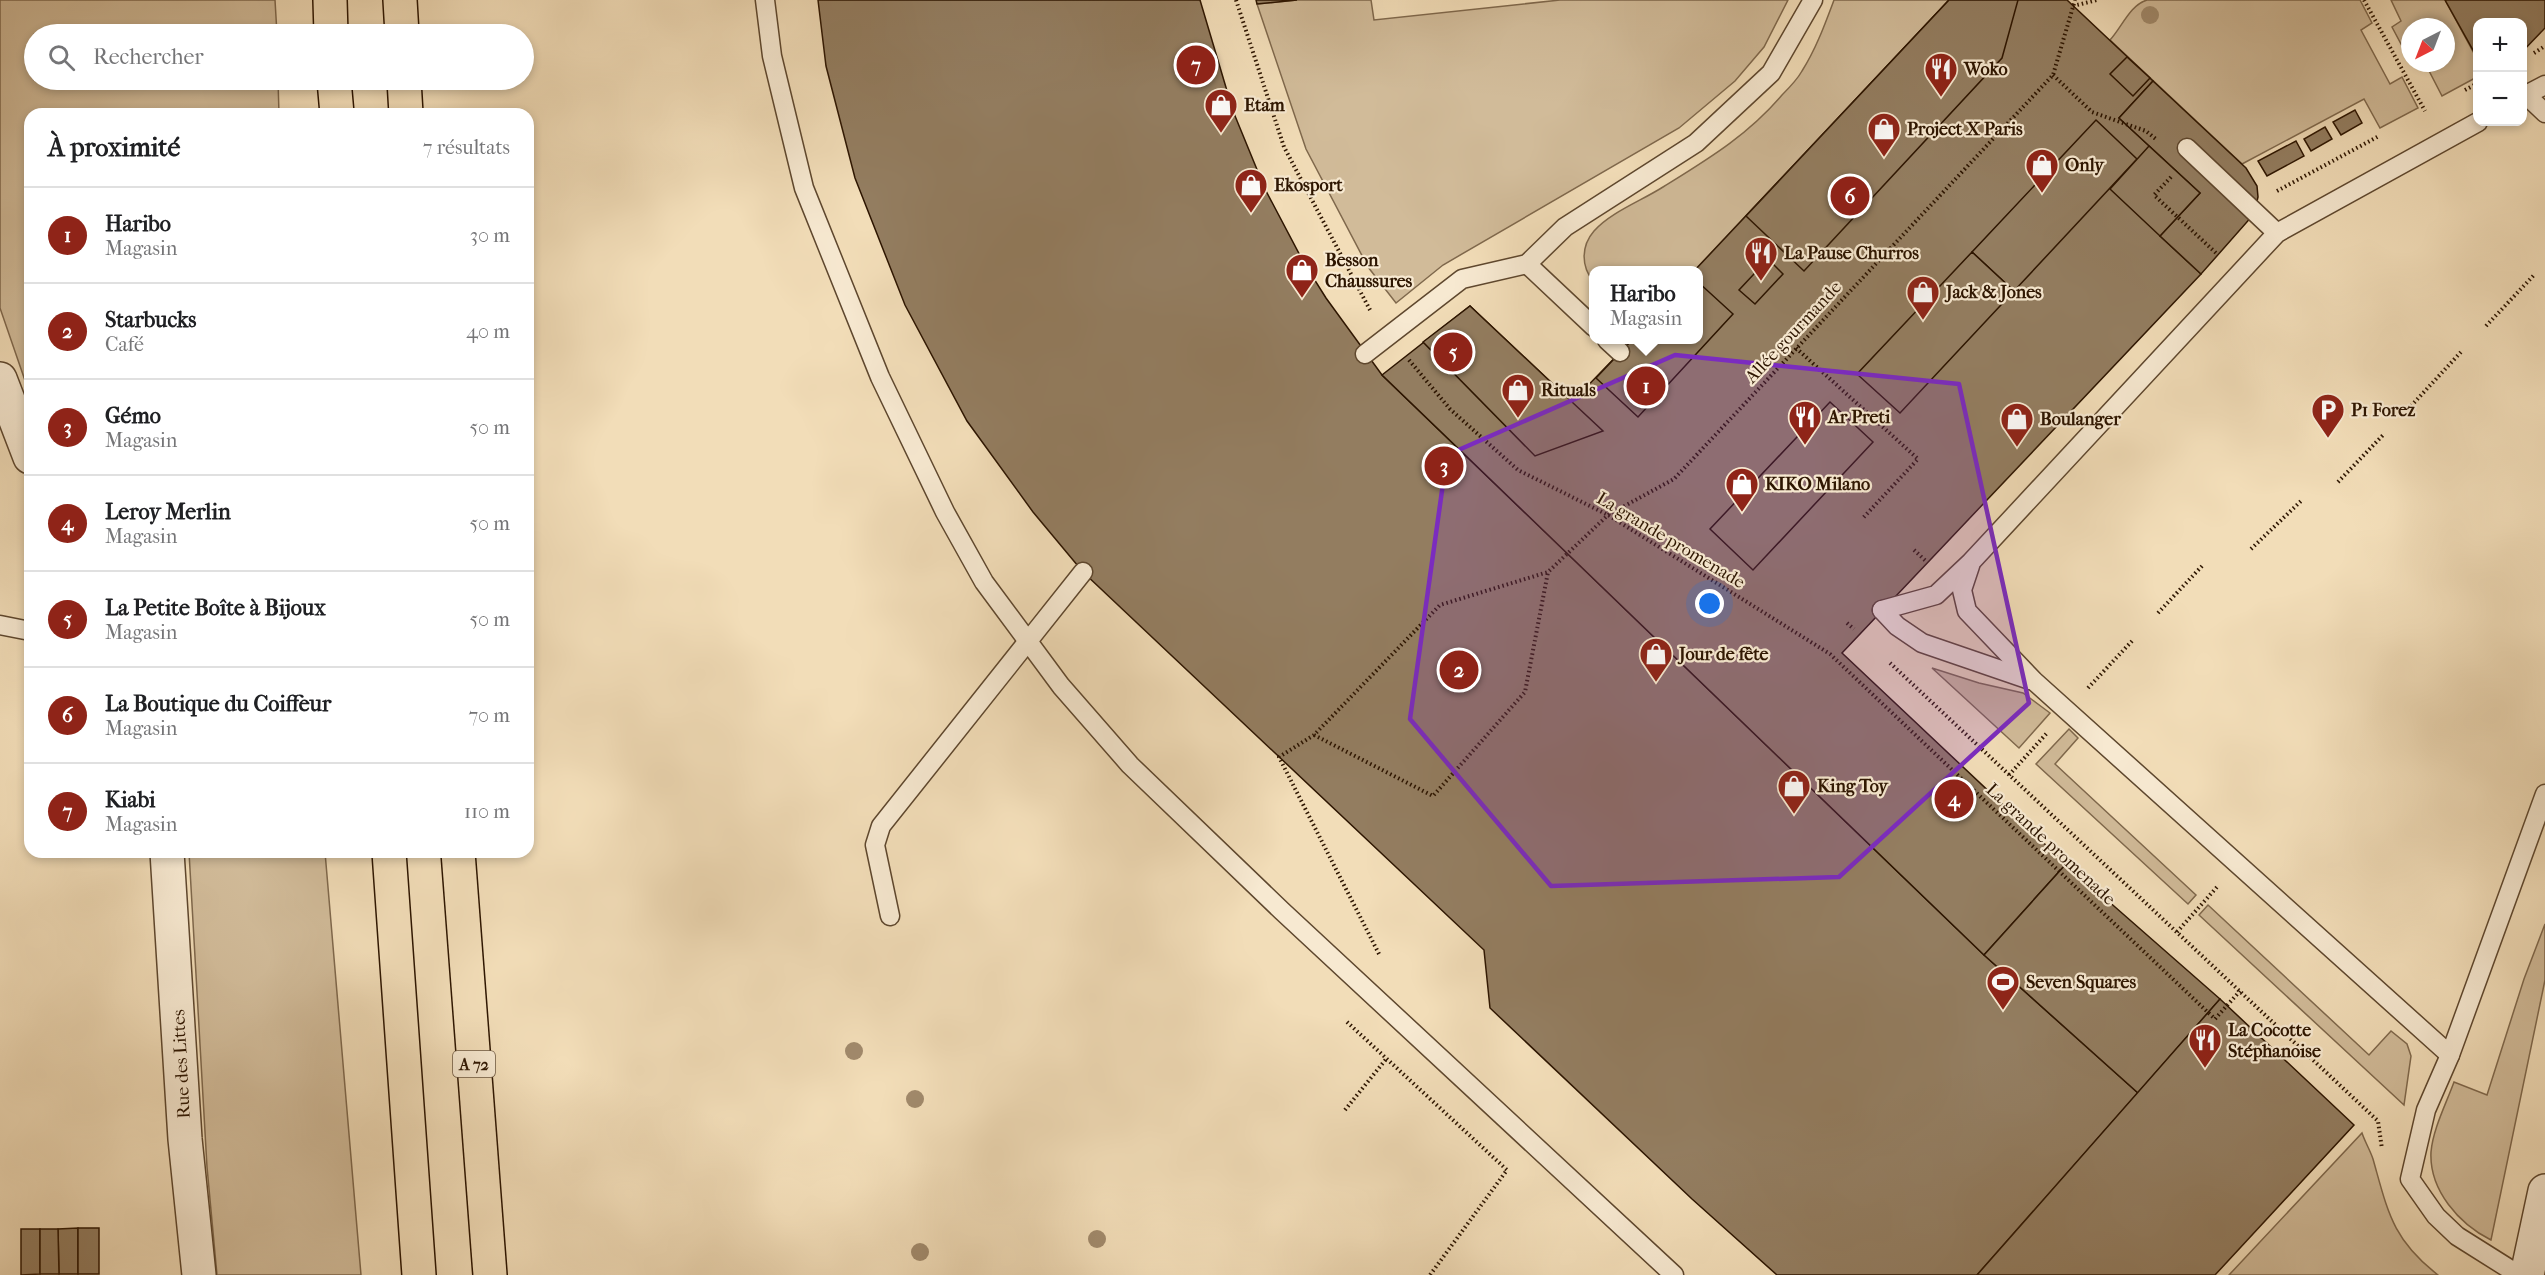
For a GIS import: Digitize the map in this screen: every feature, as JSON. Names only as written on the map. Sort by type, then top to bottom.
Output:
[{"type":"highway","points":[[330,0],[331,24]]},
{"type":"highway","points":[[400,0],[401,24]]},
{"type":"highway","points":[[335,90],[336,108]]},
{"type":"highway","points":[[405,90],[406,108]]},
{"type":"highway","points":[[389,858],[419,1275]]},
{"type":"highway","name":"A 72","points":[[458,858],[490,1275]]},
{"type":"street","points":[[0,379],[24,441]]},
{"type":"street","name":"Rue des Littes","points":[[167,858],[185,1139],[199,1275]]},
{"type":"street","points":[[2528,1275],[2545,1191]]},
{"type":"lane","points":[[765,0],[772,56],[804,188],[880,377],[945,512],[984,582],[1061,686],[1130,765],[1282,911],[1674,1275]]},
{"type":"lane","points":[[1365,354],[1462,279],[1527,264],[1565,227],[1696,142],[1771,73],[1813,0]]},
{"type":"lane","points":[[2527,94],[2545,85]]},
{"type":"lane","points":[[2527,98],[2545,113]]},
{"type":"lane","points":[[2034,681],[1922,643],[1897,626],[1882,610],[1936,595],[1971,562],[2277,233],[2473,125]]},
{"type":"lane","points":[[2187,148],[2277,233]]},
{"type":"lane","points":[[1527,264],[1589,323]]},
{"type":"lane","points":[[1971,562],[1962,590],[1967,611],[2034,681],[2450,1054]]},
{"type":"lane","points":[[890,916],[875,845],[881,826],[1083,572]]},
{"type":"lane","points":[[0,624],[24,630]]},
{"type":"lane","points":[[2519,1275],[2457,1236],[2436,1216],[2410,1179],[2426,1110],[2450,1054],[2545,794]]},
{"type":"path","points":[[1236,0],[1284,147],[1374,318]]},
{"type":"path","name":"Allée gourmande","points":[[1548,572],[1608,515],[1674,479],[2053,75],[2075,0]]},
{"type":"path","points":[[2073,6],[2097,0]]},
{"type":"path","points":[[2364,0],[2425,111]]},
{"type":"path","points":[[2053,75],[2092,112],[2146,131],[2161,144]]},
{"type":"path","points":[[2457,94],[2473,86]]},
{"type":"path","points":[[2415,117],[2436,106]]},
{"type":"path","points":[[2277,192],[2386,133]]},
{"type":"path","points":[[2175,172],[2154,195],[2238,274]]},
{"type":"path","points":[[2486,326],[2534,274]]},
{"type":"path","points":[[1796,348],[1918,459],[1862,519]]},
{"type":"path","points":[[2410,406],[2461,352]]},
{"type":"path","name":"La grande promenade","points":[[1404,354],[1450,409],[1518,470],[1608,515],[1830,654],[2216,1019],[2240,992]]},
{"type":"path","points":[[2338,482],[2384,434]]},
{"type":"path","points":[[2251,549],[2301,501]]},
{"type":"path","points":[[2158,613],[2202,566]]},
{"type":"path","points":[[1314,735],[1433,796],[1525,692],[1548,572],[1440,605],[1314,735],[1279,757],[1383,963]]},
{"type":"path","points":[[1847,623],[1856,631]]},
{"type":"path","points":[[2082,695],[2132,641]]},
{"type":"path","points":[[1881,655],[2378,1121],[2383,1158]]},
{"type":"path","points":[[2009,775],[2050,730]]},
{"type":"path","points":[[2177,932],[2238,864]]},
{"type":"path","points":[[1347,1022],[1507,1170],[1430,1275]]},
{"type":"path","points":[[1344,1110],[1387,1058]]},
{"type":"highlighted area","points":[[1675,355],[1959,384],[2029,703],[1839,877],[1551,886],[1410,719],[1447,455]]},
{"type":"shaded area","points":[[0,0],[275,0],[276,24],[24,24],[24,90],[278,90],[279,108],[24,108],[24,378],[0,308]]},
{"type":"shaded area","points":[[1297,0],[1371,0],[1374,20],[1560,0],[1788,0],[1764,47],[1735,81],[1679,128],[1443,265],[1396,303],[1368,267],[1306,149],[1257,4]]},
{"type":"shaded area","points":[[1834,0],[1949,0],[1699,266],[1589,266],[1589,275],[1584,256],[1587,243],[1594,231],[1618,212],[1711,156],[1755,123],[1795,81],[1820,36]]},
{"type":"shaded area","points":[[2147,0],[2360,0],[2372,23],[2361,30],[2390,84],[2402,77],[2418,108],[2380,128],[2364,99],[2242,164],[2110,40],[2131,11]]},
{"type":"shaded area","points":[[2391,0],[2445,0],[2455,18],[2401,18],[2401,21]]},
{"type":"shaded area","points":[[2455,18],[2473,52],[2473,79],[2442,96],[2430,72],[2455,72]]},
{"type":"shaded area","points":[[2401,21],[2401,44],[2392,27]]},
{"type":"shaded area","points":[[1932,668],[1979,683],[2023,693],[2050,713],[2019,748]]},
{"type":"shaded area","points":[[2069,729],[2078,738],[2055,764],[2196,895],[2188,904],[2036,764]]},
{"type":"shaded area","points":[[189,858],[326,858],[361,1275],[217,1275],[207,1167]]},
{"type":"shaded area","points":[[2208,905],[2369,1055],[2391,1031],[2407,1044],[2411,1056],[2404,1105],[2199,915]]},
{"type":"shaded area","points":[[2545,924],[2545,980],[2491,1240],[2468,1225],[2448,1204],[2435,1180],[2432,1166],[2432,1143],[2454,1082],[2487,1095],[2524,979]]},
{"type":"shaded area","points":[[2362,1133],[2394,1223],[2411,1249],[2438,1275],[2229,1275]]},
{"type":"building","points":[[818,0],[1200,0],[1233,111],[1265,189],[1304,263],[1326,298],[1382,375],[1984,955],[2138,1093],[1977,1275],[1777,1275],[1692,1199],[1490,1008],[1484,950],[1083,572],[1033,512],[967,421],[905,305],[855,178],[826,66]]},
{"type":"building","points":[[1256,0],[1297,0],[1257,4]]},
{"type":"building","points":[[1949,0],[2067,0],[2153,81],[2119,118],[2200,193],[2160,236],[2201,274],[1842,653],[2066,864],[1984,955],[1382,375],[1470,306],[1572,402],[1628,344],[1703,344],[1703,266],[1699,266]]},
{"type":"building","points":[[1949,0],[2018,0],[2002,58],[1804,271],[1746,216]]},
{"type":"building","points":[[2445,0],[2545,0],[2545,28],[2527,47],[2527,18],[2473,18],[2473,50]]},
{"type":"building","points":[[2127,57],[2150,78],[2133,96],[2110,74]]},
{"type":"building","points":[[2153,81],[2246,168],[2257,186],[2258,197],[2254,214],[2201,274],[2160,236],[2200,193],[2119,118]]},
{"type":"building","points":[[2355,110],[2362,123],[2341,135],[2333,122]]},
{"type":"building","points":[[2096,120],[2137,159],[2014,291],[1972,252]]},
{"type":"building","points":[[2325,127],[2332,139],[2311,151],[2304,139]]},
{"type":"building","points":[[2296,141],[2304,156],[2267,176],[2258,161]]},
{"type":"building","points":[[2149,146],[2200,193],[2160,236],[2110,189]]},
{"type":"building","points":[[1972,252],[2014,291],[1900,413],[1857,374]]},
{"type":"building","points":[[1768,259],[1783,274],[1755,304],[1739,290]]},
{"type":"building","points":[[1703,287],[1733,314],[1638,417],[1596,378],[1628,344],[1703,344]]},
{"type":"building","points":[[1470,306],[1603,431],[1535,456],[1423,342]]},
{"type":"building","points":[[1830,402],[1873,442],[1753,570],[1710,529]]},
{"type":"building","points":[[2066,864],[2220,999],[2138,1093],[1984,955]]},
{"type":"building","points":[[2220,999],[2354,1125],[2215,1275],[1977,1275]]},
{"type":"building","points":[[78,1228],[78,1274],[59,1274],[58,1229]]},
{"type":"building","points":[[78,1228],[99,1228],[99,1274],[78,1274]]},
{"type":"building","points":[[21,1229],[40,1229],[40,1274],[21,1275]]},
{"type":"building","points":[[40,1229],[58,1229],[59,1274],[40,1274]]},
{"type":"place","name":"Kiabi","points":[[1196,65]]},
{"type":"place","name":"Woko","points":[[1941,98]]},
{"type":"place","name":"Etam","points":[[1221,134]]},
{"type":"place","name":"Project X Paris","points":[[1884,158]]},
{"type":"place","name":"Only","points":[[2042,194]]},
{"type":"place","name":"La Boutique du Coiffeur","points":[[1850,196]]},
{"type":"place","name":"Ekosport","points":[[1251,214]]},
{"type":"place","name":"La Pause Churros","points":[[1761,282]]},
{"type":"place","name":"Besson Chaussures","points":[[1302,299]]},
{"type":"place","name":"Jack & Jones","points":[[1923,321]]},
{"type":"place","name":"La Petite Boîte à Bijoux","points":[[1453,352]]},
{"type":"place","name":"Haribo","points":[[1646,386]]},
{"type":"place","name":"Rituals","points":[[1518,419]]},
{"type":"place","name":"P1 Forez","points":[[2328,439]]},
{"type":"place","name":"Ar Preti","points":[[1805,446]]},
{"type":"place","name":"Boulanger","points":[[2017,448]]},
{"type":"place","name":"Gémo","points":[[1444,466]]},
{"type":"place","name":"KIKO Milano","points":[[1742,513]]},
{"type":"place","name":"Starbucks","points":[[1459,670]]},
{"type":"place","name":"Jour de fête","points":[[1656,683]]},
{"type":"place","name":"Leroy Merlin","points":[[1954,799]]},
{"type":"place","name":"King Toy","points":[[1794,815]]},
{"type":"place","name":"Seven Squares","points":[[2003,1011]]},
{"type":"place","name":"La Cocotte Stéphanoise","points":[[2205,1069]]}]
